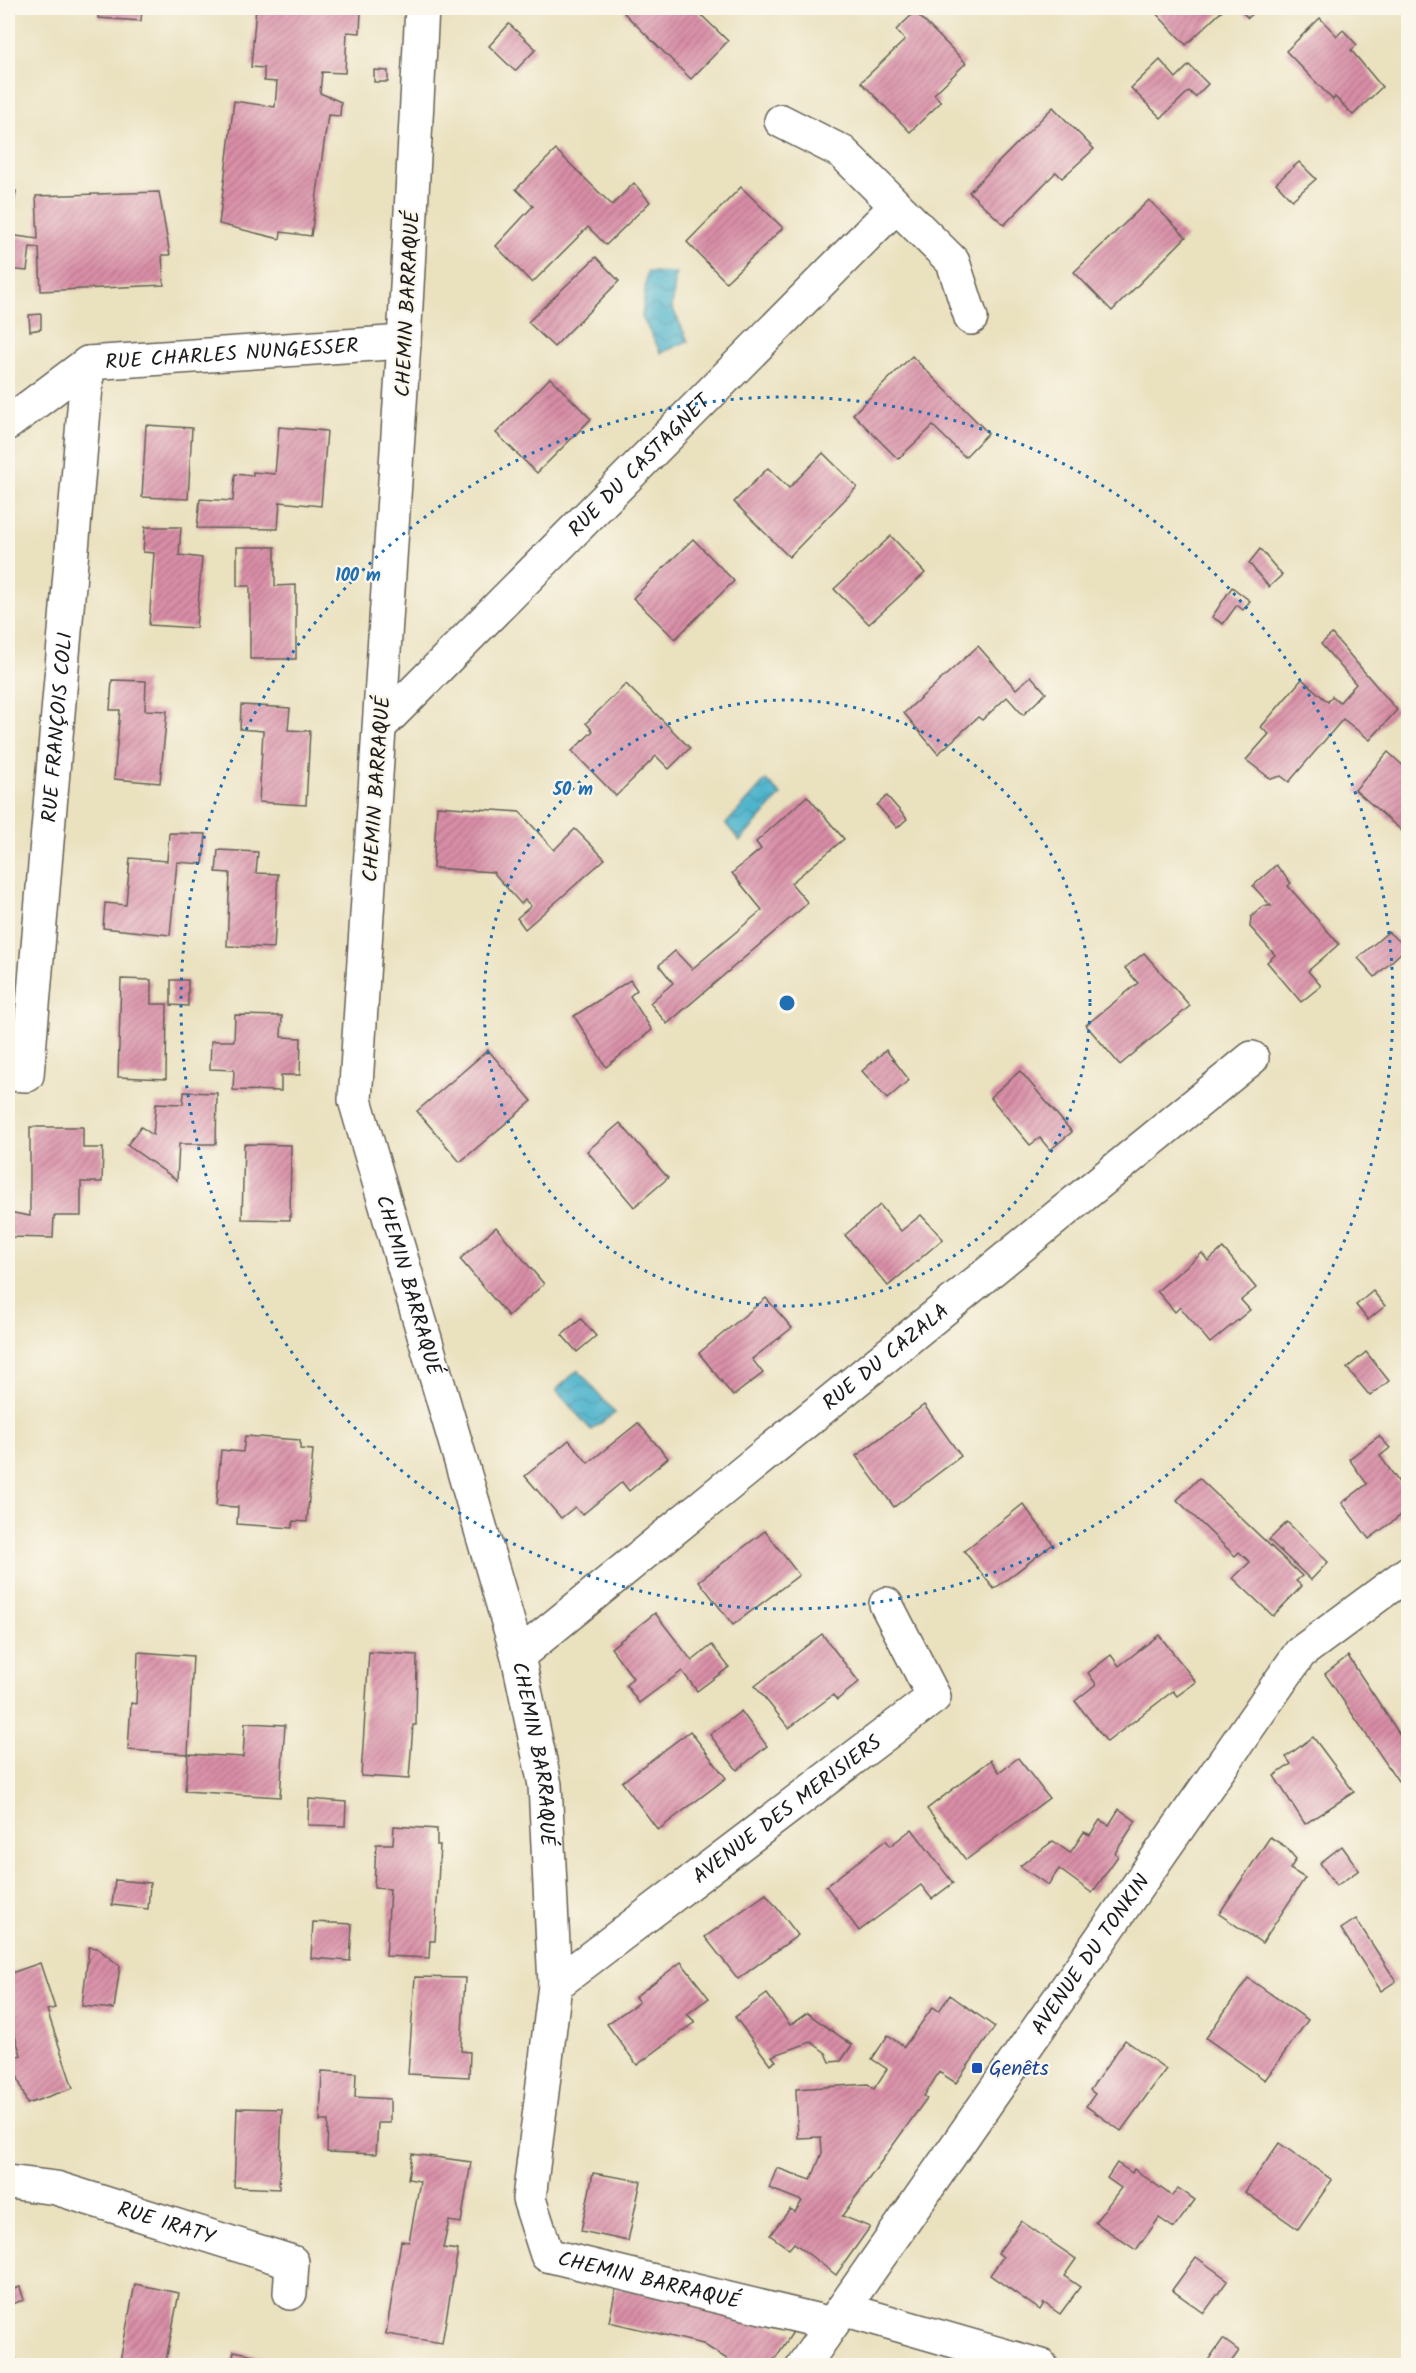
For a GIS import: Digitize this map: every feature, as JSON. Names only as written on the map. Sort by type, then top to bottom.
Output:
[{"type":"street","name":"CHEMIN BARRAQUÉ","points":[[422,8],[381,725],[355,1100],[518,1656],[545,1785],[555,1985],[529,2199],[547,2255],[837,2317]]},
{"type":"street","points":[[781,121],[842,152],[953,262],[971,318]]},
{"type":"street","name":"RUE DU CASTAGNET","points":[[381,725],[896,206]]},
{"type":"street","name":"RUE CHARLES NUNGESSER","points":[[8,423],[88,363],[404,342]]},
{"type":"street","name":"RUE FRANÇOIS COLI","points":[[8,1074],[27,1075],[88,363]]},
{"type":"street","name":"RUE DU CAZALA","points":[[518,1656],[1252,1058]]},
{"type":"street","name":"AVENUE DU TONKIN","points":[[803,2366],[1300,1653],[1408,1573]]},
{"type":"street","name":"AVENUE DES MERISIERS","points":[[555,1985],[934,1696],[886,1604]]},
{"type":"street","name":"RUE IRATY","points":[[8,2182],[56,2188],[292,2262],[290,2293]]},
{"type":"street","points":[[837,2317],[1041,2366]]},
{"type":"water","points":[[647,272],[676,273],[672,307],[688,341],[661,353],[642,317]]},
{"type":"water","points":[[766,780],[781,795],[740,841],[726,824]]},
{"type":"water","points":[[578,1370],[615,1413],[591,1430],[556,1390]]},
{"type":"building","points":[[99,8],[142,8],[141,21],[98,18]]},
{"type":"building","points":[[256,8],[349,8],[349,10],[361,11],[360,33],[347,32],[345,73],[322,72],[320,93],[341,102],[340,116],[328,115],[311,236],[281,232],[280,239],[219,224],[234,101],[275,107],[277,82],[264,81],[264,68],[251,67]]},
{"type":"building","points":[[629,8],[694,8],[728,41],[691,79],[624,13]]},
{"type":"building","points":[[1151,8],[1225,8],[1186,45]]},
{"type":"building","points":[[1238,8],[1259,8],[1248,18]]},
{"type":"building","points":[[915,12],[966,63],[934,94],[941,102],[910,132],[861,82],[905,40],[896,30]]},
{"type":"building","points":[[1320,18],[1337,36],[1343,30],[1357,45],[1351,50],[1382,87],[1353,115],[1335,97],[1333,100],[1286,51]]},
{"type":"building","points":[[509,24],[536,49],[515,71],[489,46]]},
{"type":"building","points":[[1160,60],[1176,78],[1189,65],[1208,84],[1195,97],[1189,91],[1161,118],[1131,88]]},
{"type":"building","points":[[374,70],[388,71],[388,82],[374,82]]},
{"type":"building","points":[[1053,107],[1094,149],[1062,178],[1056,172],[1004,225],[969,192]]},
{"type":"building","points":[[556,150],[612,205],[634,183],[650,202],[606,245],[588,227],[532,283],[496,246],[533,206],[516,189]]},
{"type":"building","points":[[1299,162],[1316,179],[1292,200],[1276,183]]},
{"type":"building","points":[[741,187],[783,228],[726,282],[687,242]]},
{"type":"building","points":[[8,189],[16,191],[9,235],[38,239],[36,196],[159,192],[170,255],[162,255],[164,285],[41,291],[39,248],[30,247],[27,271],[8,269]]},
{"type":"building","points":[[1149,200],[1186,237],[1112,311],[1074,272]]},
{"type":"building","points":[[596,257],[619,281],[554,347],[528,322]]},
{"type":"building","points":[[41,314],[41,329],[30,331],[29,315]]},
{"type":"building","points":[[912,356],[988,433],[965,457],[933,426],[898,459],[853,414]]},
{"type":"building","points":[[550,378],[591,419],[537,473],[496,433]]},
{"type":"building","points":[[146,425],[192,428],[188,499],[142,497]]},
{"type":"building","points":[[279,427],[327,431],[321,506],[280,502],[278,529],[197,528],[200,499],[233,501],[235,474],[253,476],[253,472],[275,474]]},
{"type":"building","points":[[823,453],[857,487],[789,557],[734,502],[768,468],[789,488]]},
{"type":"building","points":[[145,527],[181,527],[179,555],[202,558],[196,628],[149,625],[154,553],[143,552]]},
{"type":"building","points":[[891,536],[925,573],[869,624],[834,589]]},
{"type":"building","points":[[693,539],[734,581],[675,639],[633,598]]},
{"type":"building","points":[[237,547],[275,547],[275,586],[296,585],[296,659],[250,659],[250,586],[237,586]]},
{"type":"building","points":[[1260,549],[1282,575],[1269,587],[1249,563]]},
{"type":"building","points":[[1232,587],[1250,601],[1243,610],[1237,605],[1223,624],[1212,617]]},
{"type":"building","points":[[1332,634],[1397,710],[1370,740],[1343,719],[1289,782],[1281,776],[1271,779],[1246,760],[1269,734],[1261,727],[1302,679],[1328,702],[1332,696],[1340,702],[1356,684],[1321,644]]},
{"type":"building","points":[[978,646],[1016,689],[1031,676],[1046,693],[1023,715],[1007,697],[982,720],[978,717],[938,754],[904,713]]},
{"type":"building","points":[[112,680],[146,681],[145,710],[167,711],[160,783],[114,779],[120,710],[110,710]]},
{"type":"building","points":[[626,684],[690,748],[669,769],[656,756],[616,796],[572,751],[593,731],[586,723]]},
{"type":"building","points":[[241,705],[290,708],[288,730],[310,731],[306,805],[259,802],[263,731],[240,729]]},
{"type":"building","points":[[1388,752],[1408,770],[1408,836],[1355,790]]},
{"type":"building","points":[[807,796],[844,839],[791,883],[808,903],[667,1024],[650,1003],[673,983],[659,965],[675,951],[692,969],[762,910],[732,873],[761,849],[756,842]]},
{"type":"building","points":[[887,796],[907,819],[897,828],[877,805]]},
{"type":"building","points":[[437,806],[520,812],[554,850],[575,829],[605,859],[525,929],[517,918],[531,906],[525,900],[521,904],[493,872],[433,868]]},
{"type":"building","points":[[169,833],[206,834],[203,864],[177,862],[170,935],[103,928],[105,903],[126,905],[130,858],[167,861]]},
{"type":"building","points":[[218,850],[258,852],[256,873],[278,874],[274,948],[227,946],[230,873],[216,872]]},
{"type":"building","points":[[1276,865],[1291,883],[1288,886],[1339,944],[1308,971],[1321,986],[1301,1002],[1267,962],[1275,955],[1250,927],[1251,917],[1263,906],[1271,906],[1253,886]]},
{"type":"building","points":[[1388,932],[1407,947],[1375,977],[1358,958]]},
{"type":"building","points":[[1144,953],[1190,1006],[1120,1065],[1086,1025],[1138,983],[1125,968]]},
{"type":"building","points":[[121,979],[151,980],[151,1004],[167,1004],[166,1079],[118,1077]]},
{"type":"building","points":[[171,980],[188,980],[188,1006],[171,1005]]},
{"type":"building","points":[[630,980],[637,990],[630,996],[652,1030],[606,1067],[574,1016]]},
{"type":"building","points":[[235,1015],[282,1016],[281,1037],[301,1038],[300,1075],[281,1075],[281,1091],[233,1090],[234,1070],[210,1069],[211,1041],[234,1041]]},
{"type":"building","points":[[488,1050],[532,1101],[460,1162],[417,1111]]},
{"type":"building","points":[[886,1050],[909,1080],[887,1099],[862,1071]]},
{"type":"building","points":[[1020,1071],[1072,1132],[1050,1150],[1040,1138],[1030,1145],[990,1097]]},
{"type":"building","points":[[184,1092],[217,1093],[216,1144],[179,1144],[177,1180],[127,1145],[141,1127],[153,1135],[156,1103],[183,1104]]},
{"type":"building","points":[[620,1123],[668,1178],[634,1207],[587,1151]]},
{"type":"building","points":[[30,1127],[83,1127],[83,1148],[103,1148],[102,1182],[81,1182],[81,1216],[54,1216],[53,1238],[8,1237],[8,1212],[30,1216]]},
{"type":"building","points":[[244,1144],[291,1145],[290,1220],[242,1219]]},
{"type":"building","points":[[880,1205],[901,1231],[921,1215],[943,1239],[888,1286],[845,1235]]},
{"type":"building","points":[[496,1227],[544,1284],[508,1316],[460,1259]]},
{"type":"building","points":[[1223,1248],[1256,1288],[1241,1300],[1250,1310],[1210,1343],[1180,1307],[1175,1312],[1157,1291],[1202,1253],[1208,1261]]},
{"type":"building","points":[[1373,1291],[1385,1306],[1368,1320],[1356,1305]]},
{"type":"building","points":[[766,1298],[792,1328],[752,1359],[763,1373],[733,1396],[699,1353]]},
{"type":"building","points":[[581,1319],[596,1336],[577,1352],[562,1335]]},
{"type":"building","points":[[1366,1352],[1389,1381],[1370,1396],[1347,1368]]},
{"type":"building","points":[[924,1405],[961,1456],[894,1507],[856,1456]]},
{"type":"building","points":[[638,1423],[668,1458],[629,1491],[622,1482],[582,1515],[575,1507],[561,1518],[525,1476],[569,1440],[588,1463]]},
{"type":"building","points":[[245,1436],[300,1440],[300,1449],[313,1450],[307,1522],[293,1521],[292,1528],[237,1524],[238,1507],[216,1506],[221,1450],[243,1452]]},
{"type":"building","points":[[1379,1436],[1390,1448],[1380,1456],[1408,1495],[1408,1510],[1369,1539],[1342,1503],[1367,1484],[1349,1459]]},
{"type":"building","points":[[1199,1478],[1302,1576],[1296,1581],[1302,1586],[1273,1616],[1233,1578],[1250,1562],[1239,1552],[1235,1556],[1177,1500]]},
{"type":"building","points":[[1023,1504],[1053,1544],[994,1589],[964,1551]]},
{"type":"building","points":[[1287,1522],[1328,1562],[1311,1580],[1269,1540]]},
{"type":"building","points":[[765,1531],[799,1575],[733,1625],[699,1581]]},
{"type":"building","points":[[655,1613],[692,1661],[712,1645],[729,1667],[697,1691],[682,1671],[639,1703],[626,1685],[633,1678],[611,1648]]},
{"type":"building","points":[[822,1634],[859,1682],[837,1700],[833,1695],[789,1728],[755,1686]]},
{"type":"building","points":[[1159,1635],[1196,1682],[1177,1696],[1173,1691],[1107,1742],[1075,1701],[1096,1684],[1088,1673],[1111,1655],[1119,1666]]},
{"type":"building","points":[[138,1652],[193,1656],[188,1754],[128,1750],[131,1703],[136,1704]]},
{"type":"building","points":[[369,1652],[417,1655],[416,1725],[413,1725],[409,1779],[361,1776]]},
{"type":"building","points":[[1348,1656],[1408,1747],[1408,1774],[1398,1781],[1325,1674]]},
{"type":"building","points":[[741,1711],[767,1746],[737,1770],[710,1735]]},
{"type":"building","points":[[245,1723],[285,1725],[280,1797],[185,1791],[188,1754],[243,1757]]},
{"type":"building","points":[[690,1731],[726,1778],[658,1830],[622,1782]]},
{"type":"building","points":[[1313,1737],[1354,1792],[1305,1824],[1274,1776],[1291,1764],[1286,1757]]},
{"type":"building","points":[[1018,1758],[1049,1798],[966,1860],[927,1809],[991,1760],[999,1772]]},
{"type":"building","points":[[309,1799],[346,1802],[345,1826],[308,1825]]},
{"type":"building","points":[[1119,1809],[1136,1821],[1115,1853],[1118,1856],[1092,1893],[1059,1869],[1048,1885],[1020,1866],[1053,1841],[1070,1853],[1084,1832],[1090,1835],[1100,1820],[1109,1825]]},
{"type":"building","points":[[394,1826],[437,1829],[437,1845],[440,1845],[435,1941],[430,1941],[429,1958],[386,1956],[390,1889],[374,1888],[376,1844],[393,1844]]},
{"type":"building","points":[[912,1829],[953,1883],[932,1899],[921,1885],[859,1931],[826,1886],[886,1840],[890,1846]]},
{"type":"building","points":[[1270,1837],[1286,1847],[1296,1859],[1290,1869],[1305,1878],[1262,1943],[1219,1914]]},
{"type":"building","points":[[1342,1846],[1359,1870],[1336,1886],[1320,1863]]},
{"type":"building","points":[[115,1880],[150,1883],[148,1909],[112,1905]]},
{"type":"building","points":[[766,1894],[798,1935],[738,1979],[705,1937]]},
{"type":"building","points":[[1356,1919],[1396,1981],[1381,1991],[1341,1929]]},
{"type":"building","points":[[313,1922],[352,1924],[350,1961],[311,1958]]},
{"type":"building","points":[[89,1947],[97,1948],[120,1966],[114,2009],[82,2006]]},
{"type":"building","points":[[681,1962],[709,1998],[687,2014],[695,2022],[637,2065],[607,2024],[639,2002],[635,1997]]},
{"type":"building","points":[[40,1963],[55,2008],[47,2010],[73,2088],[27,2104],[11,2058],[21,2055],[8,2014],[8,1974]]},
{"type":"building","points":[[415,1977],[465,1978],[461,2051],[470,2052],[469,2077],[408,2074]]},
{"type":"building","points":[[1248,1978],[1308,2020],[1265,2080],[1206,2038]]},
{"type":"building","points":[[767,1994],[790,2025],[807,2013],[852,2045],[841,2061],[830,2062],[826,2053],[811,2042],[772,2056],[776,2061],[770,2064],[735,2017]]},
{"type":"building","points":[[950,1995],[995,2027],[956,2083],[939,2072],[924,2096],[927,2098],[842,2216],[870,2227],[836,2275],[794,2243],[789,2249],[770,2235],[790,2209],[795,2212],[802,2201],[769,2188],[777,2168],[811,2180],[822,2153],[821,2137],[798,2138],[796,2089],[868,2084],[874,2089],[887,2069],[872,2059],[888,2035],[904,2047],[933,2007],[939,2011]]},
{"type":"building","points":[[1125,2040],[1166,2069],[1121,2131],[1086,2106],[1095,2094],[1090,2090]]},
{"type":"building","points":[[322,2071],[356,2073],[355,2097],[390,2099],[390,2123],[378,2123],[376,2154],[327,2152],[328,2121],[320,2121]]},
{"type":"building","points":[[237,2108],[282,2109],[279,2189],[234,2187]]},
{"type":"building","points":[[1279,2143],[1332,2180],[1298,2229],[1245,2192]]},
{"type":"building","points":[[412,2154],[471,2162],[461,2223],[449,2221],[443,2248],[458,2250],[442,2343],[386,2334],[401,2241],[409,2242],[420,2181],[408,2179]]},
{"type":"building","points":[[1117,2163],[1132,2173],[1134,2169],[1172,2196],[1178,2188],[1195,2200],[1174,2228],[1159,2218],[1136,2250],[1095,2222],[1121,2188],[1107,2178]]},
{"type":"building","points":[[593,2173],[641,2181],[628,2241],[581,2231]]},
{"type":"building","points":[[1021,2221],[1076,2259],[1064,2276],[1080,2287],[1060,2314],[1044,2303],[1040,2310],[990,2275],[1003,2257],[998,2253]]},
{"type":"building","points":[[1196,2257],[1228,2280],[1204,2313],[1172,2290]]},
{"type":"building","points":[[135,2284],[179,2293],[165,2366],[119,2366]]},
{"type":"building","points":[[20,2287],[24,2300],[8,2305],[8,2291]]},
{"type":"building","points":[[616,2287],[711,2306],[793,2332],[770,2366],[738,2366],[703,2344],[609,2322]]},
{"type":"building","points":[[8,2334],[18,2366],[8,2366]]},
{"type":"building","points":[[1223,2339],[1239,2351],[1228,2366],[1204,2366]]},
{"type":"building","points":[[234,2351],[288,2362],[287,2366],[231,2366]]},
{"type":"place","name":"Genêts","points":[[977,2068]]}]
